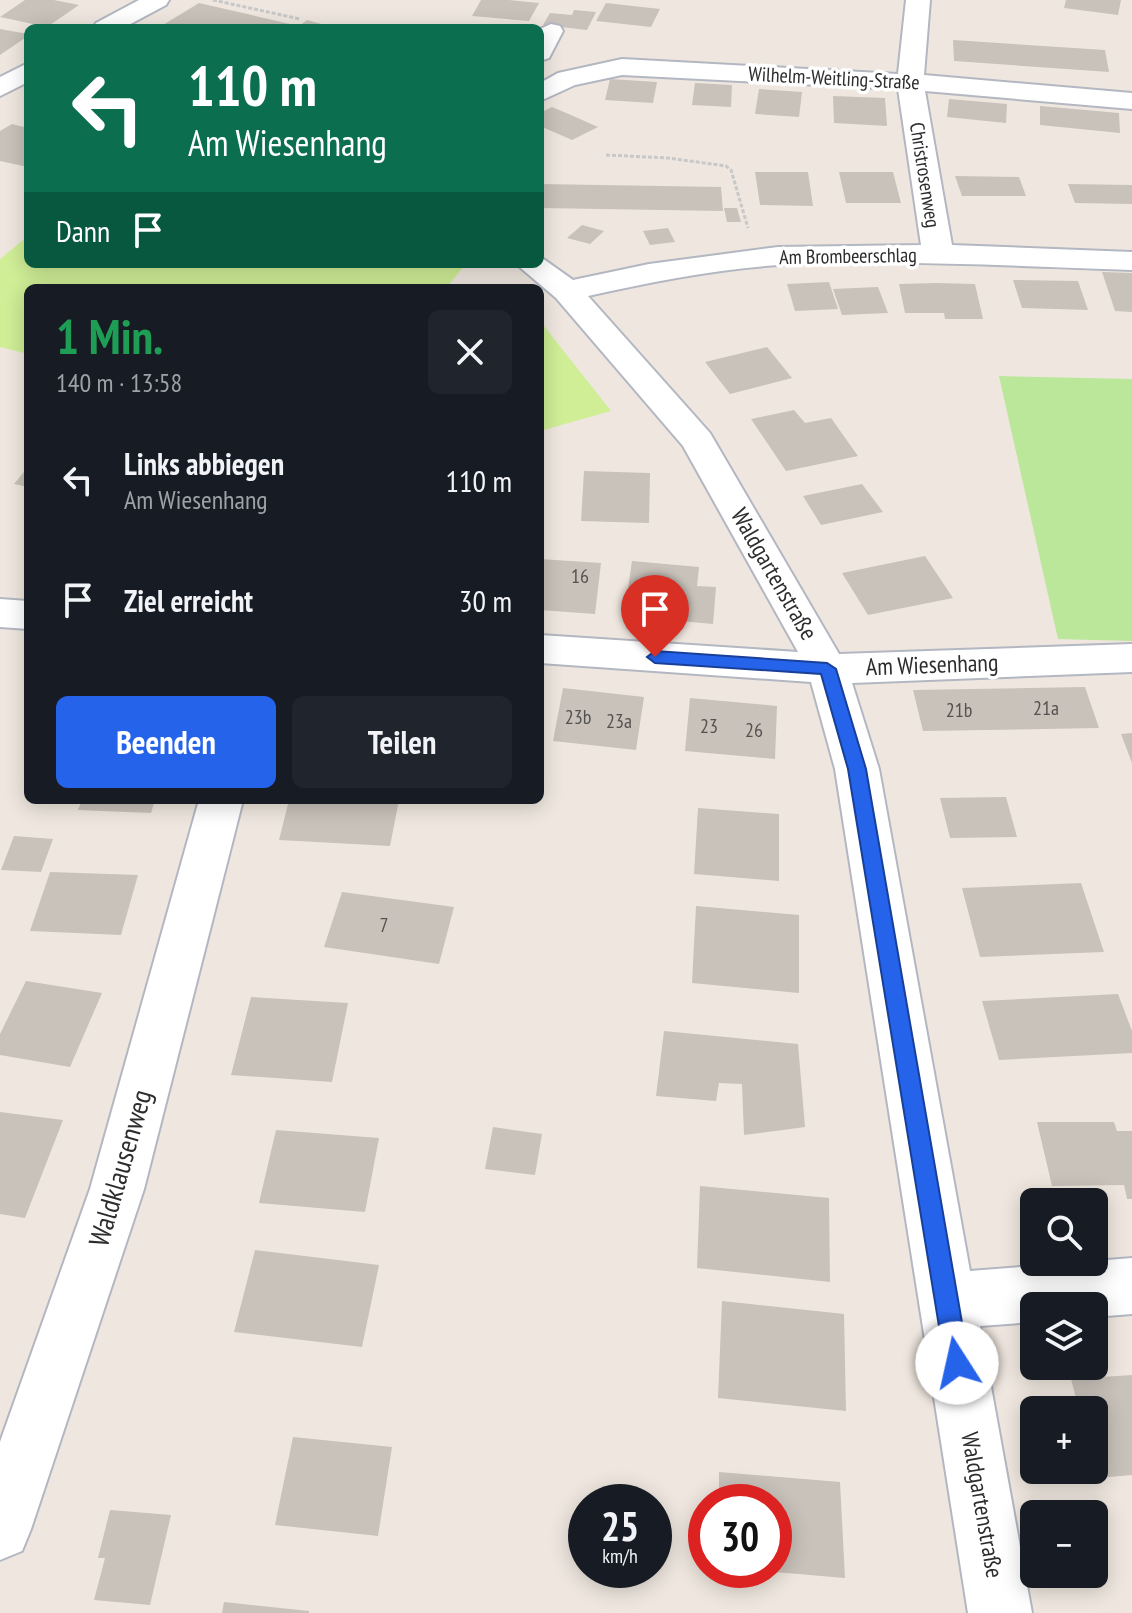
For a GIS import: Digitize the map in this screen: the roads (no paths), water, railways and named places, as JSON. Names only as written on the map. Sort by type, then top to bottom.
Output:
[{"type":"street","points":[[112,24],[157,0]]},
{"type":"street","name":"Christrosenweg","points":[[918,0],[910,82],[938,254]]},
{"type":"street","points":[[544,48],[545,67],[567,79]]},
{"type":"street","name":"Wilhelm-Weitling-Straße","points":[[544,91],[567,79],[622,67],[910,82],[1132,101]]},
{"type":"street","points":[[5,100],[24,76]]},
{"type":"street","name":"Am Brombeerschlag","points":[[567,291],[649,273],[757,259],[938,254],[1132,261]]},
{"type":"street","name":"Waldgartenstraße","points":[[536,268],[567,291],[698,441],[827,669],[857,769],[1000,1613]]},
{"type":"street","points":[[0,613],[24,615]]},
{"type":"street","name":"Am Wiesenhang","points":[[544,649],[827,669],[1132,658]]},
{"type":"street","name":"Waldklausenweg","points":[[0,1529],[117,1189],[220,804]]},
{"type":"street","points":[[946,1301],[1132,1286]]}]
